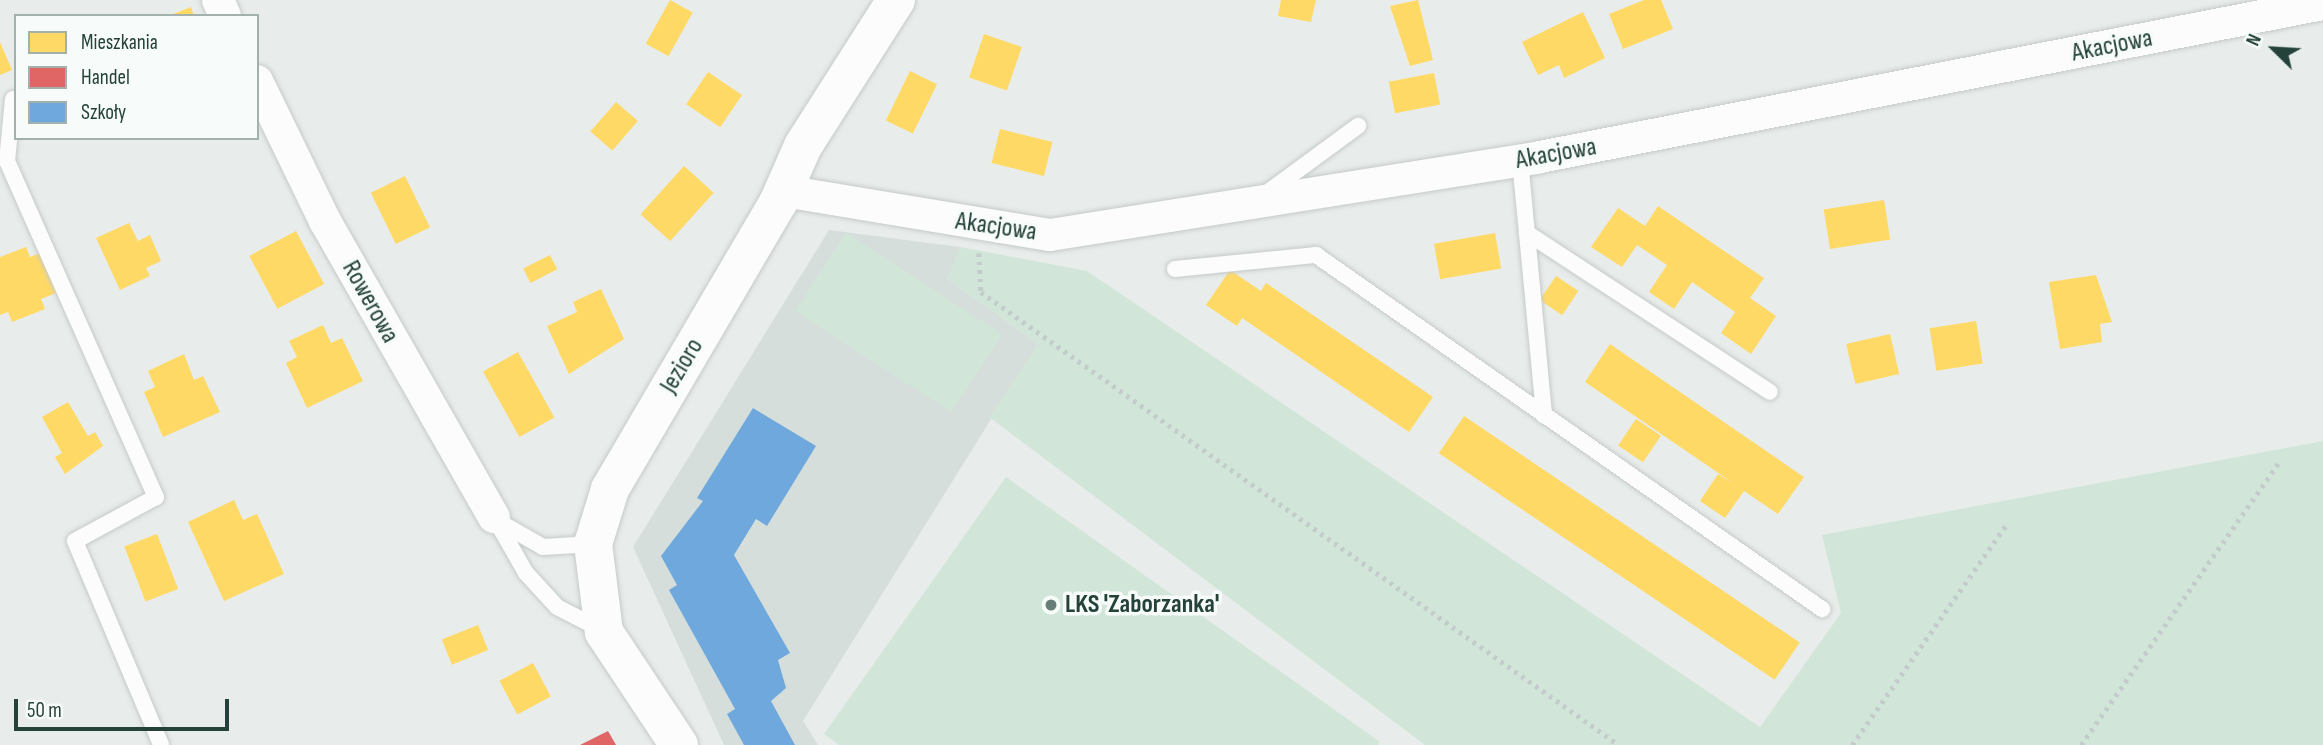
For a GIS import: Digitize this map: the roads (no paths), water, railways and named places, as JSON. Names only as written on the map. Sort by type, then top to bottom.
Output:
[{"type":"street","name":"Jezioro","points":[[680,745],[604,632],[593,544],[610,489],[784,191],[809,135],[896,0]]},
{"type":"street","name":"Akacjowa","points":[[784,191],[1050,235],[1520,160],[2323,4]]},
{"type":"street","name":"Rowerowa","points":[[259,85],[325,221],[494,517]]},
{"type":"lane","points":[[13,99],[7,161],[156,497],[75,541],[161,745]]},
{"type":"lane","points":[[1252,204],[1358,126]]},
{"type":"lane","points":[[1520,160],[1544,416]]},
{"type":"lane","points":[[1527,233],[1770,392]]},
{"type":"lane","points":[[1175,268],[1316,255],[1822,609]]},
{"type":"lane","name":"Rowerowa","points":[[494,517],[526,542],[593,544]]},
{"type":"lane","name":"Rowerowa","points":[[494,517],[526,573],[557,607],[604,632]]},
{"type":"place","name":"LKS 'Zaborzanka'","points":[[1051,605]]}]
